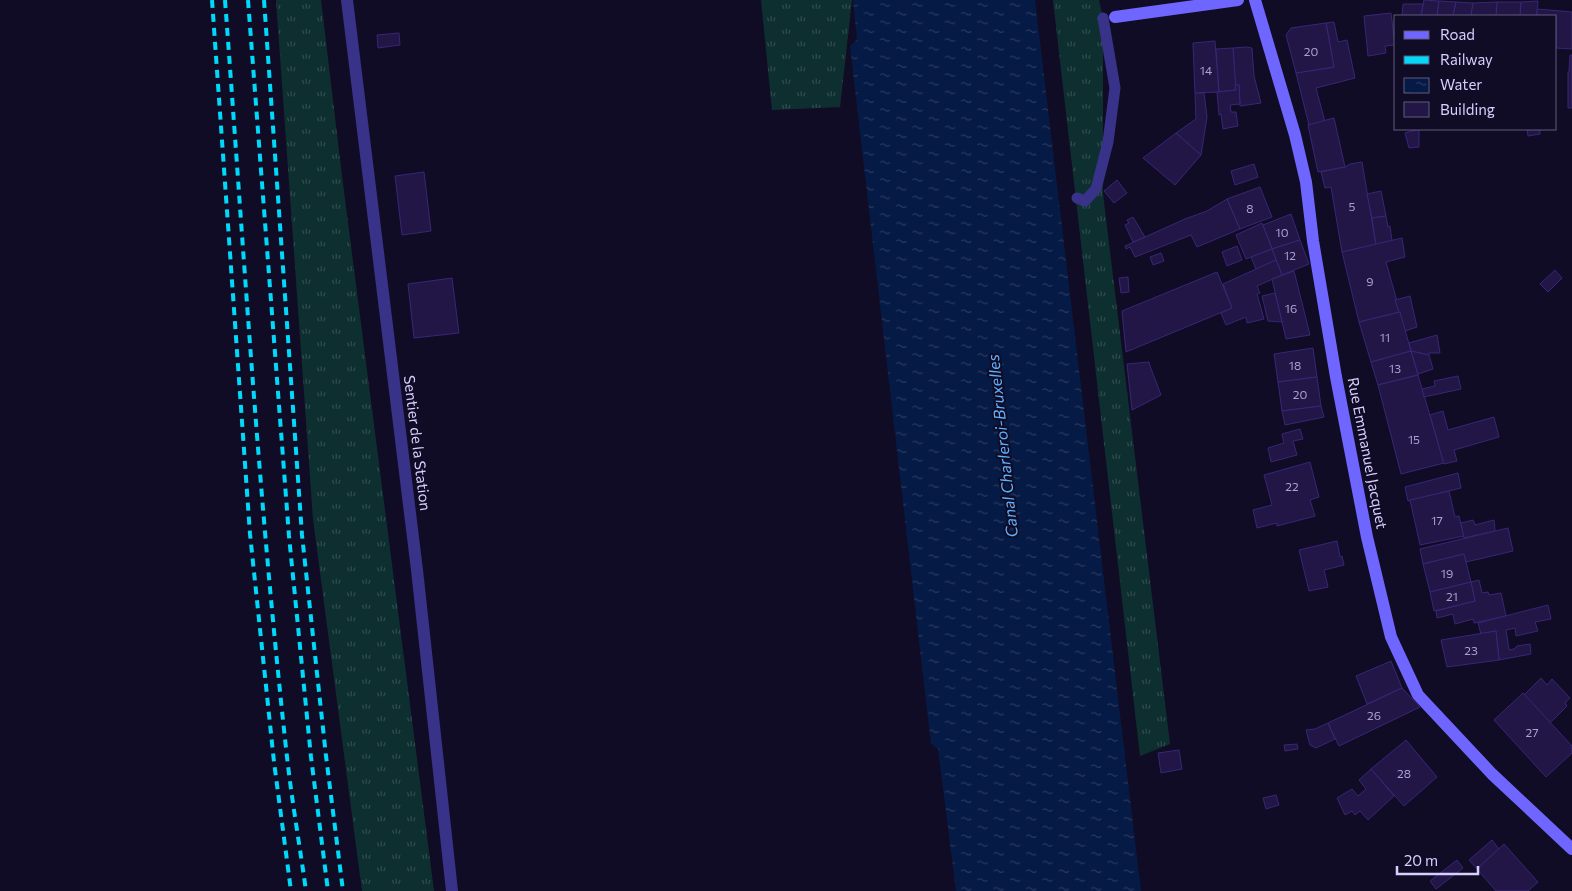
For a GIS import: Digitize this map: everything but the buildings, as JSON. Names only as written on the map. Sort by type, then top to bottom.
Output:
[{"type":"street","name":"Sentier de la Station","points":[[347,0],[417,570],[452,891]]},
{"type":"street","points":[[1109,18],[1238,0]]},
{"type":"street","name":"Rue Emmanuel Jacquet","points":[[1255,0],[1295,134],[1306,182],[1313,240],[1336,378],[1367,537],[1391,637],[1418,695],[1492,774],[1572,849]]},
{"type":"lane","points":[[1077,198],[1085,202],[1096,189],[1108,142],[1115,88],[1109,18]]},
{"type":"green space","points":[[276,0],[321,0],[434,891],[362,891],[313,519]]},
{"type":"green space","points":[[761,0],[852,0],[840,107],[772,110]]},
{"type":"green space","points":[[1053,0],[1099,0],[1103,18],[1103,194],[1170,744],[1140,756]]},
{"type":"water","name":"Canal Charleroi-Bruxelles","points":[[853,0],[1035,0],[1141,891],[956,891],[938,749],[931,744],[850,46],[857,40]]},
{"type":"railway","points":[[212,0],[250,534],[274,762],[291,891]]},
{"type":"railway","points":[[225,0],[268,568],[287,757],[306,891]]},
{"type":"railway","points":[[248,0],[289,536],[311,757],[328,891]]},
{"type":"railway","points":[[264,0],[302,535],[343,891]]}]
